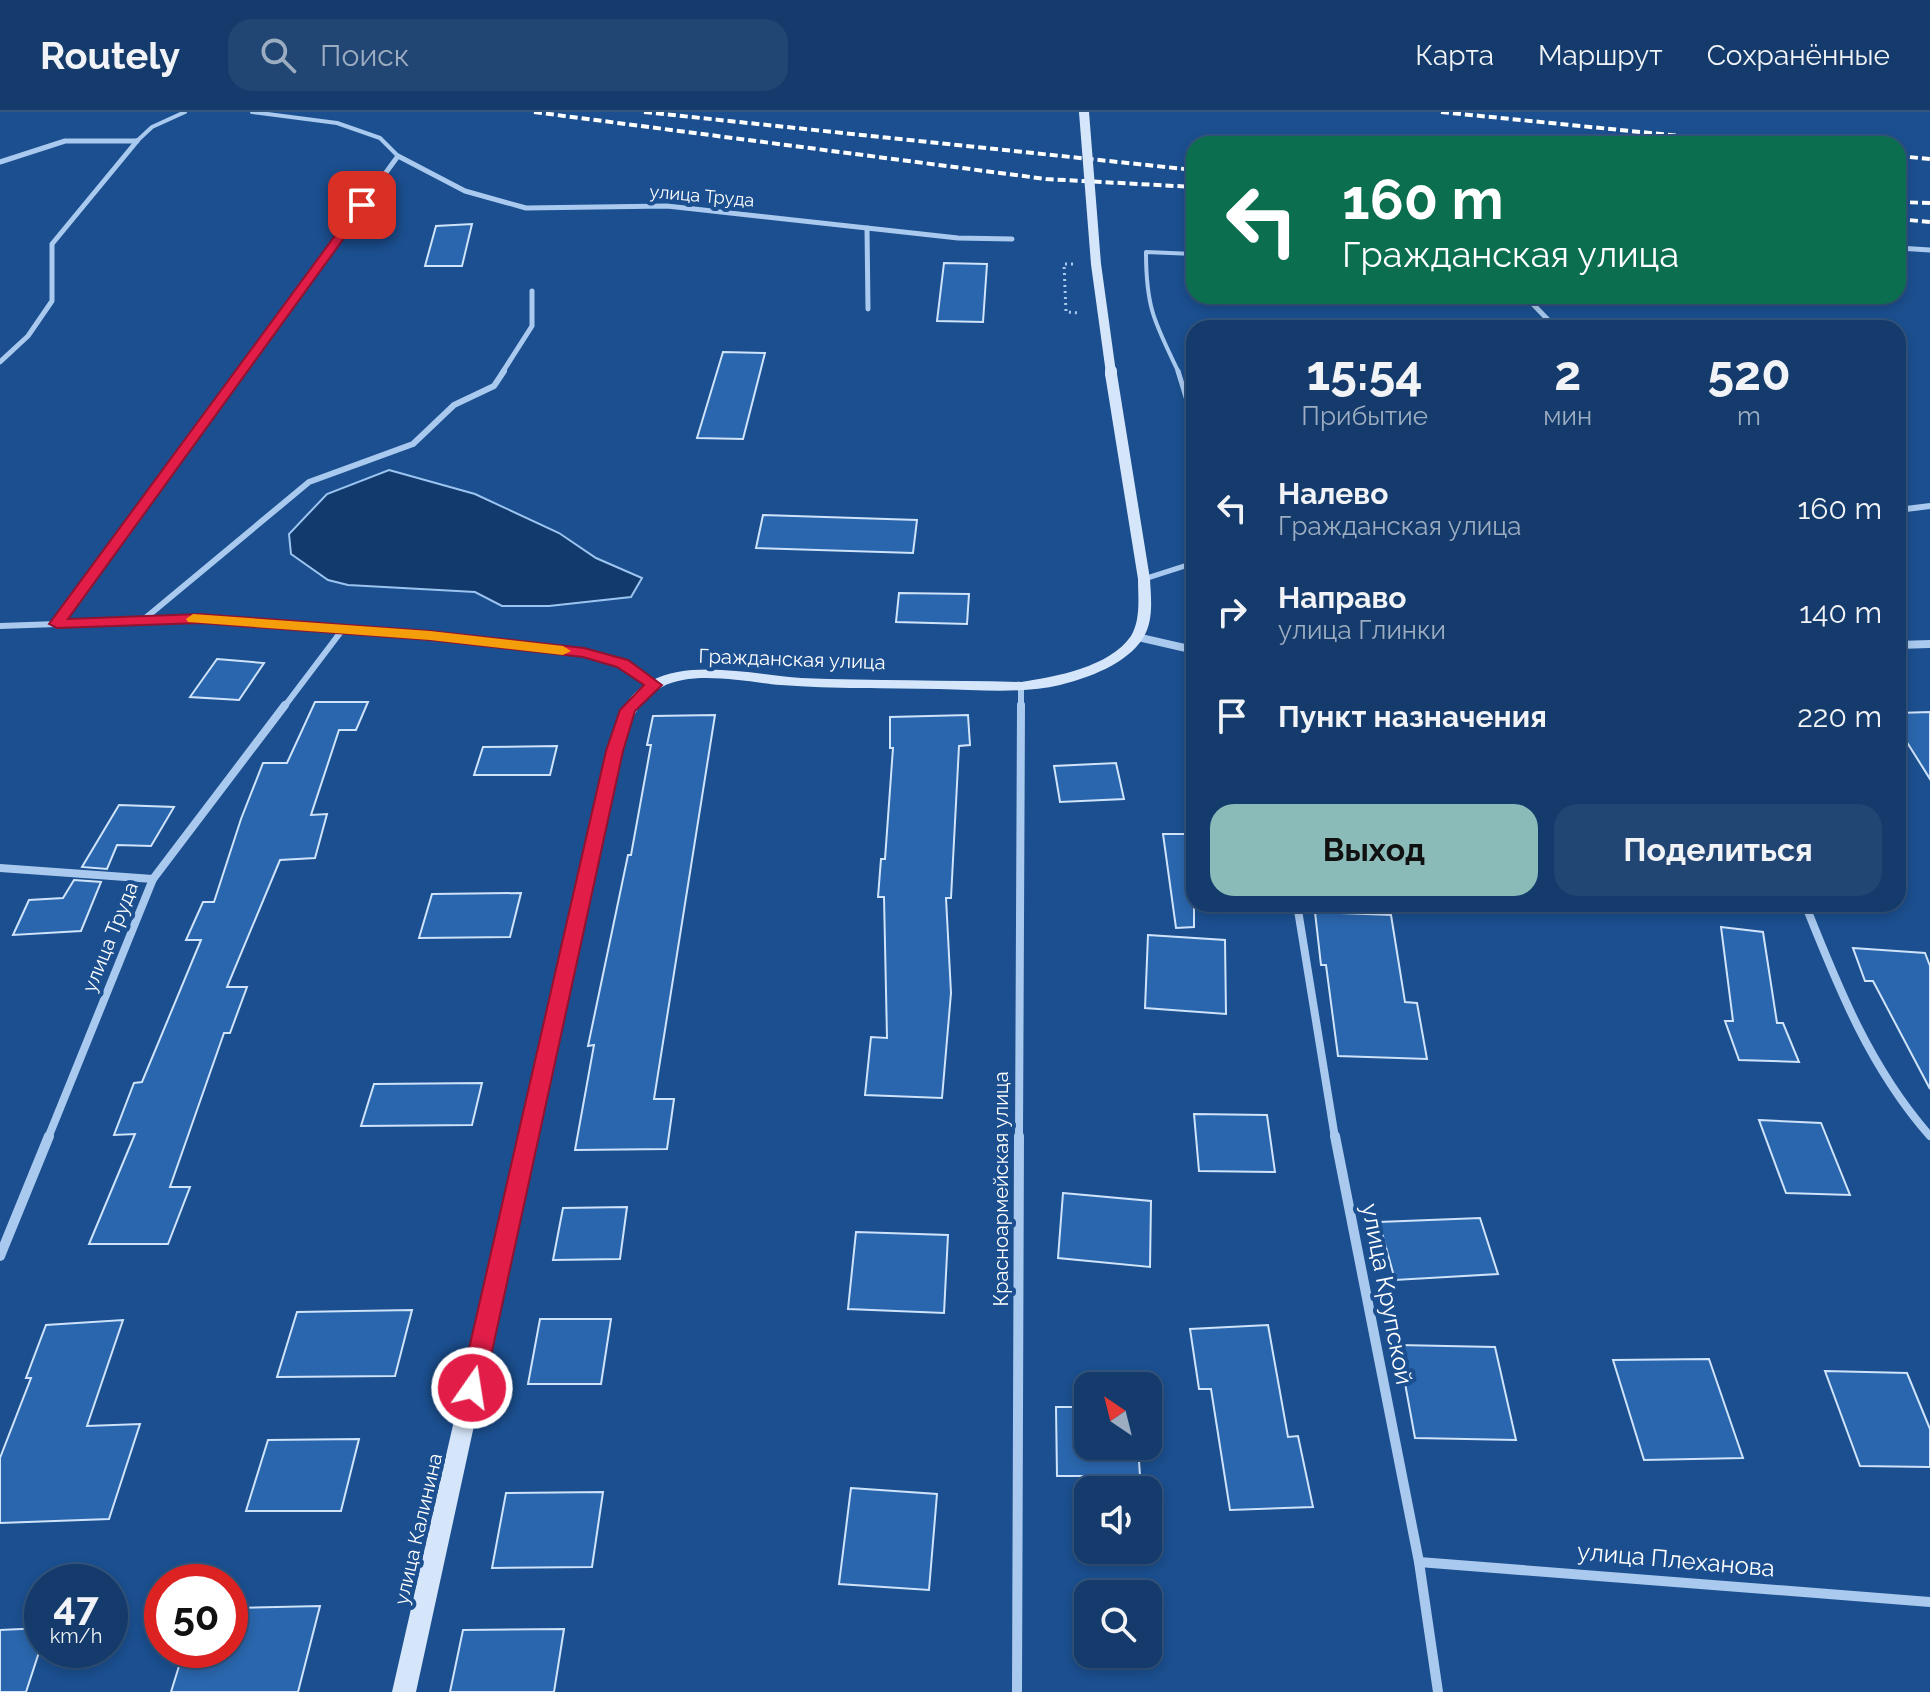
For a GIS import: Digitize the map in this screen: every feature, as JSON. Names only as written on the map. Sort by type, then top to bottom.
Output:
[{"type":"main road","points":[[1084,112],[1096,264],[1144,579],[1145,612],[1137,637]]},
{"type":"main road","name":"Гражданская улица","points":[[654,685],[672,677],[694,674],[802,682],[1021,686],[1058,681],[1091,670],[1111,661],[1137,637]]},
{"type":"main road","name":"улица Калинина","points":[[404,1692],[614,751],[628,710],[654,685]]},
{"type":"street","points":[[0,162],[65,141],[137,141]]},
{"type":"street","points":[[0,362],[28,336],[52,301],[52,244],[137,141]]},
{"type":"street","points":[[57,624],[398,156]]},
{"type":"street","name":"улица Труда","points":[[398,156],[465,191],[526,208],[667,206],[958,238],[1012,239]]},
{"type":"street","points":[[867,228],[868,309]]},
{"type":"street","points":[[1906,248],[1930,250]]},
{"type":"street","points":[[142,621],[309,482],[413,444],[454,405],[494,386],[532,326],[532,291]]},
{"type":"street","points":[[1533,304],[1548,320]]},
{"type":"street","points":[[1906,509],[1930,506]]},
{"type":"street","points":[[0,626],[200,619],[343,629],[584,653],[623,663],[654,685]]},
{"type":"street","name":"улица Труда","points":[[0,1256],[153,879],[343,629]]},
{"type":"street","points":[[1137,637],[1186,648]]},
{"type":"street","points":[[1906,645],[1930,644]]},
{"type":"street","name":"Красноармейская улица","points":[[1017,1692],[1021,686]]},
{"type":"street","points":[[0,868],[153,879]]},
{"type":"street","name":"улица Крупской","points":[[1298,912],[1329,1107],[1419,1562],[1438,1692]]},
{"type":"street","points":[[1808,912],[1855,1027],[1914,1120],[1930,1136]]},
{"type":"street","name":"улица Плеханова","points":[[1419,1562],[1930,1602]]},
{"type":"lane","points":[[137,141],[152,127],[185,112]]},
{"type":"lane","points":[[252,112],[337,123],[380,138],[398,156]]},
{"type":"lane","points":[[1186,254],[1146,252],[1146,286],[1152,318],[1179,372],[1186,396]]},
{"type":"lane","points":[[1144,579],[1186,566]]},
{"type":"path","points":[[1066,312],[1064,264],[1073,264]]},
{"type":"water","points":[[389,470],[475,494],[559,533],[596,558],[642,578],[631,597],[549,606],[502,606],[475,592],[348,585],[328,580],[291,554],[289,534],[327,494]]},
{"type":"building","points":[[472,224],[462,266],[425,266],[436,226]]},
{"type":"building","points":[[944,263],[987,264],[983,322],[937,321]]},
{"type":"building","points":[[723,352],[765,353],[743,439],[697,438]]},
{"type":"building","points":[[763,515],[917,520],[913,553],[756,548]]},
{"type":"building","points":[[899,593],[969,594],[967,624],[896,622]]},
{"type":"building","points":[[217,659],[264,663],[239,700],[190,697]]},
{"type":"building","points":[[315,702],[368,702],[356,730],[339,730],[311,815],[327,814],[315,858],[280,860],[227,987],[247,987],[230,1033],[224,1033],[170,1187],[190,1187],[168,1244],[89,1244],[135,1134],[114,1135],[134,1083],[142,1082],[201,940],[186,940],[203,902],[214,902],[263,763],[287,763]]},
{"type":"building","points":[[1930,712],[1930,779],[1906,741],[1906,713]]},
{"type":"building","points":[[715,715],[654,1099],[674,1099],[667,1149],[575,1150],[594,1045],[588,1046],[628,855],[631,855],[651,745],[647,745],[653,716]]},
{"type":"building","points":[[968,715],[970,745],[959,746],[951,898],[946,898],[951,993],[942,1098],[865,1095],[871,1037],[887,1038],[884,897],[878,897],[881,859],[885,859],[893,748],[890,748],[890,717]]},
{"type":"building","points":[[557,746],[550,775],[474,775],[483,747]]},
{"type":"building","points":[[1116,763],[1124,799],[1060,802],[1054,766]]},
{"type":"building","points":[[119,805],[174,807],[151,846],[117,845],[107,869],[82,867]]},
{"type":"building","points":[[1163,834],[1186,834],[1186,912],[1194,912],[1194,927],[1176,928]]},
{"type":"building","points":[[74,880],[101,882],[81,931],[13,935],[29,900],[63,898]]},
{"type":"building","points":[[521,893],[510,937],[419,938],[432,894]]},
{"type":"building","points":[[1315,912],[1391,915],[1405,1002],[1417,1003],[1427,1059],[1338,1056],[1326,965],[1321,965]]},
{"type":"building","points":[[1721,927],[1763,932],[1777,1023],[1783,1023],[1799,1062],[1739,1060],[1725,1021],[1733,1021]]},
{"type":"building","points":[[1148,935],[1225,940],[1226,1014],[1145,1008]]},
{"type":"building","points":[[1853,948],[1925,953],[1930,966],[1930,1089],[1873,981],[1865,981]]},
{"type":"building","points":[[482,1083],[472,1125],[361,1126],[374,1084]]},
{"type":"building","points":[[1194,1114],[1267,1115],[1275,1172],[1199,1171]]},
{"type":"building","points":[[1759,1120],[1821,1123],[1850,1195],[1786,1193]]},
{"type":"building","points":[[1063,1193],[1151,1201],[1150,1267],[1058,1258]]},
{"type":"building","points":[[627,1207],[620,1259],[553,1260],[563,1208]]},
{"type":"building","points":[[1480,1218],[1498,1274],[1395,1280],[1379,1222]]},
{"type":"building","points":[[856,1232],[948,1235],[944,1313],[848,1309]]},
{"type":"building","points":[[412,1310],[395,1376],[277,1377],[297,1312]]},
{"type":"building","points":[[540,1319],[611,1319],[601,1384],[528,1384]]},
{"type":"building","points":[[123,1320],[87,1426],[140,1424],[109,1519],[0,1523],[0,1458],[31,1378],[26,1378],[46,1325]]},
{"type":"building","points":[[1268,1325],[1288,1437],[1298,1436],[1313,1507],[1230,1510],[1211,1389],[1199,1389],[1190,1329]]},
{"type":"building","points":[[1398,1345],[1495,1347],[1516,1440],[1415,1438]]},
{"type":"building","points":[[1709,1359],[1743,1458],[1644,1460],[1613,1360]]},
{"type":"building","points":[[1825,1371],[1907,1373],[1930,1429],[1930,1467],[1860,1466]]},
{"type":"building","points":[[1056,1407],[1074,1407],[1074,1460],[1139,1460],[1140,1476],[1057,1476]]},
{"type":"building","points":[[359,1439],[341,1511],[246,1511],[268,1440]]},
{"type":"building","points":[[851,1488],[937,1494],[929,1590],[839,1584]]},
{"type":"building","points":[[603,1492],[592,1567],[492,1568],[506,1493]]},
{"type":"building","points":[[320,1606],[298,1692],[171,1692],[178,1668],[248,1668],[248,1608]]},
{"type":"building","points":[[24,1629],[24,1668],[34,1668],[26,1692],[0,1692],[0,1630]]},
{"type":"building","points":[[564,1629],[554,1692],[450,1692],[463,1630]]},
{"type":"railway","points":[[534,112],[1046,179],[1186,187]]},
{"type":"railway","points":[[644,112],[1186,169]]},
{"type":"railway","points":[[1441,112],[1680,136]]},
{"type":"railway","points":[[1906,157],[1930,159]]},
{"type":"railway","points":[[1906,202],[1930,203]]},
{"type":"railway","points":[[1906,220],[1930,222]]},
{"type":"slow traffic","points":[[193,619],[430,636],[563,651]]},
{"type":"route","points":[[362,205],[57,624],[200,619],[430,636],[584,653],[623,663],[654,685],[638,697],[628,710],[614,751],[472,1388]]}]
